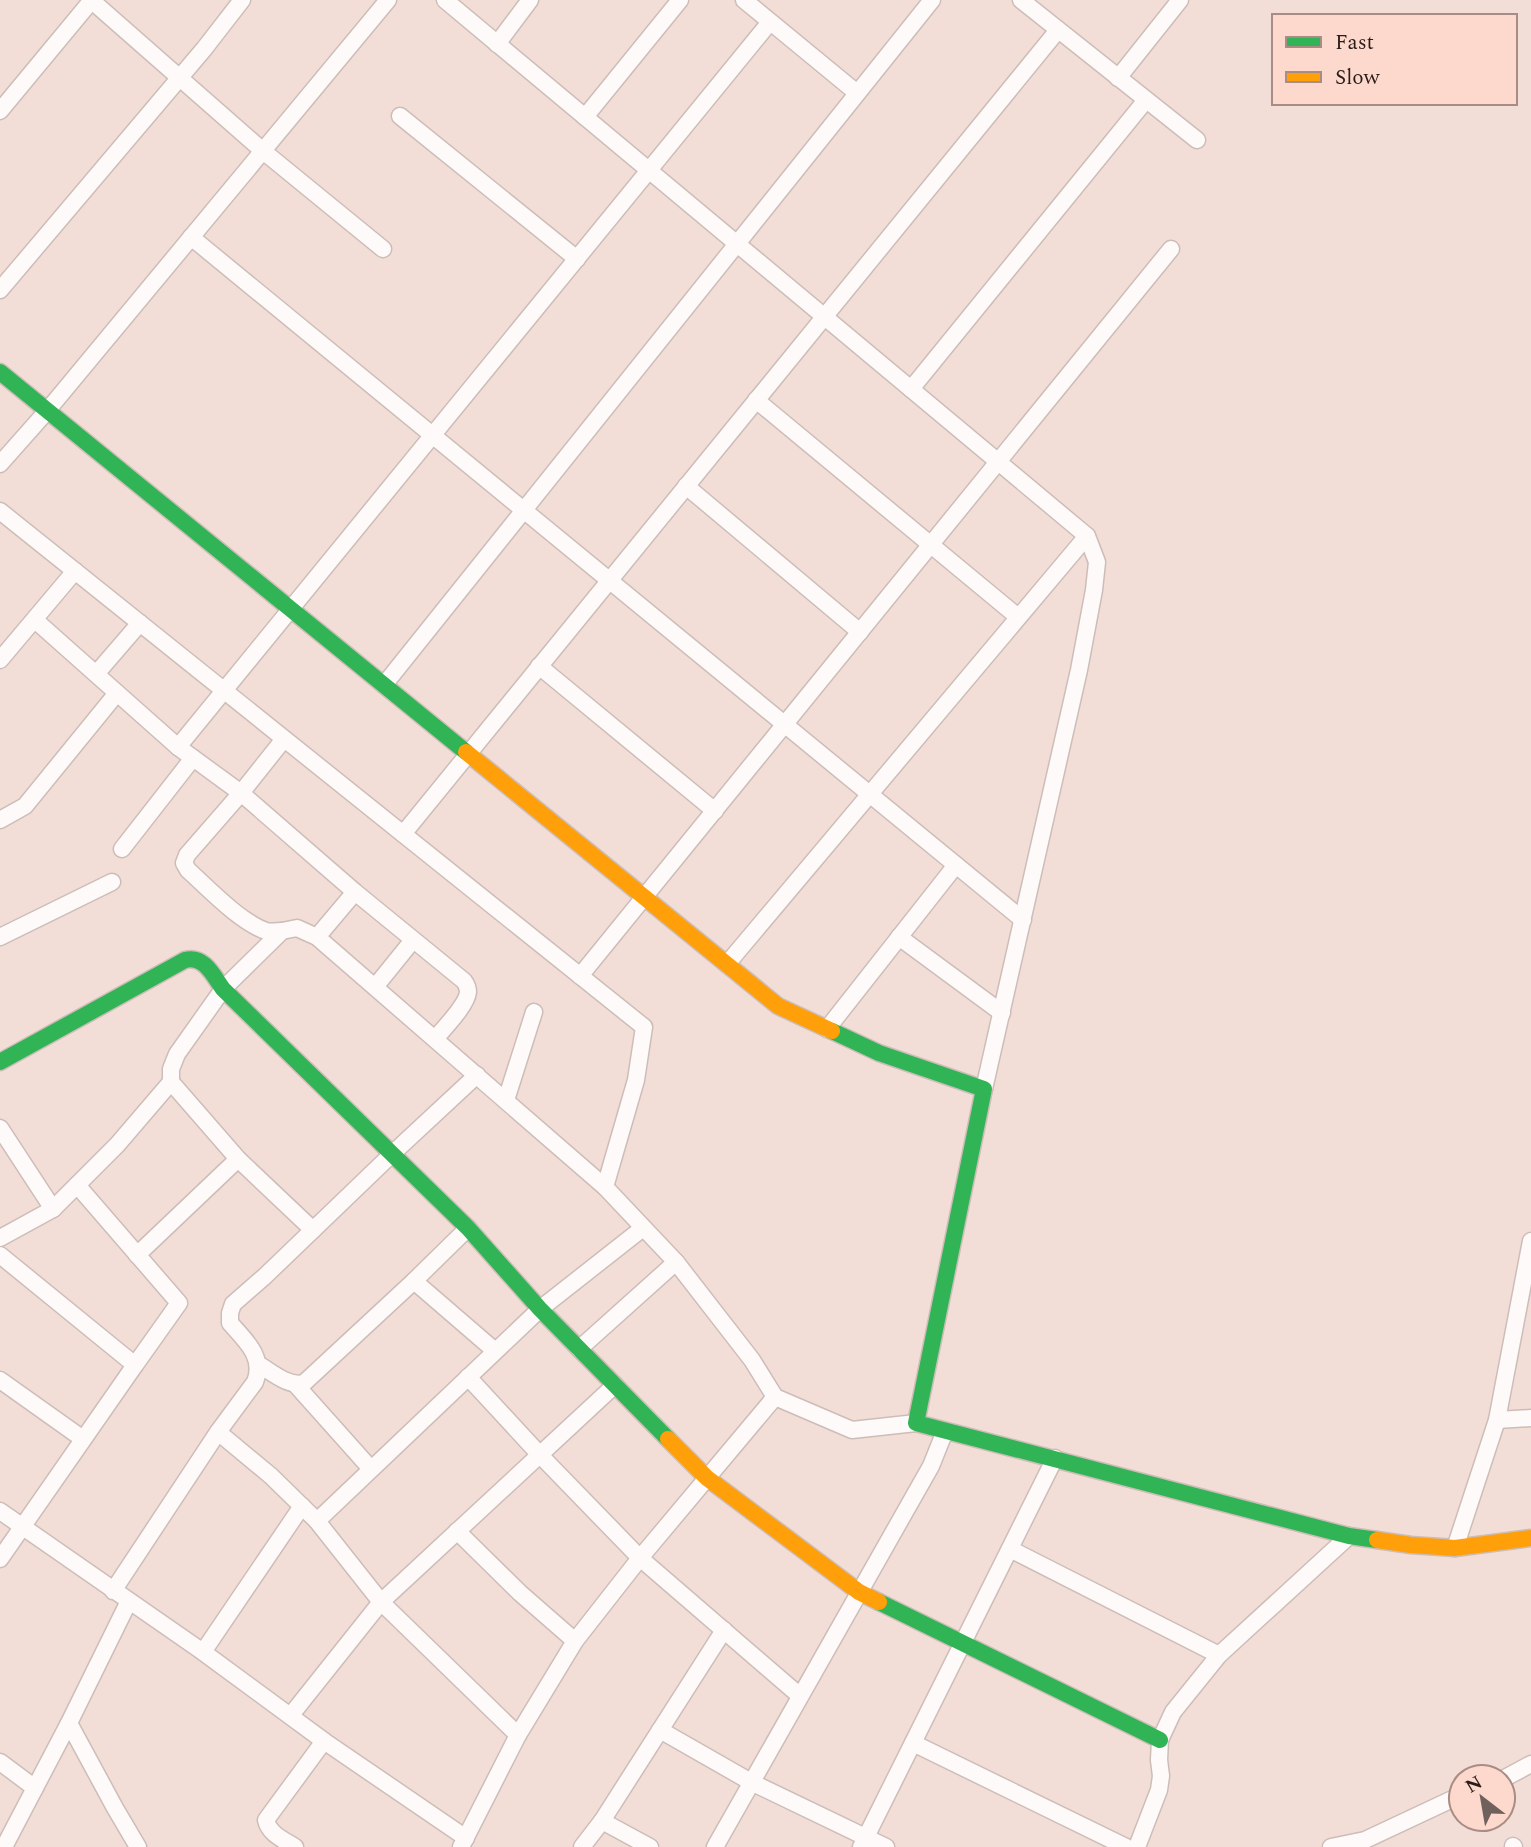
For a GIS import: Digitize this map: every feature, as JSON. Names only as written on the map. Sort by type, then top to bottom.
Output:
[{"type":"street","points":[[0,111],[92,0],[263,151],[383,249]]},
{"type":"street","points":[[0,290],[179,79],[242,0]]},
{"type":"street","points":[[0,464],[47,411],[387,0]]},
{"type":"street","points":[[444,0],[1087,536],[1097,562],[1079,670],[985,1089],[916,1423]]},
{"type":"street","points":[[497,44],[530,0]]},
{"type":"street","points":[[585,117],[680,0]]},
{"type":"street","points":[[744,0],[857,93]]},
{"type":"street","points":[[384,685],[932,0]]},
{"type":"street","points":[[1021,0],[1038,5],[1058,30],[1197,141]]},
{"type":"street","points":[[1118,78],[1180,0]]},
{"type":"street","points":[[178,747],[770,22]]},
{"type":"street","points":[[402,834],[1058,30]]},
{"type":"street","points":[[911,389],[1146,100]]},
{"type":"street","points":[[400,116],[577,258]]},
{"type":"street","points":[[191,237],[1023,920]]},
{"type":"street","points":[[580,976],[1171,249]]},
{"type":"street","points":[[0,372],[778,1006],[879,1053],[985,1089]]},
{"type":"street","points":[[756,400],[1018,617]]},
{"type":"street","points":[[686,486],[860,632]]},
{"type":"street","points":[[0,511],[644,1027],[636,1080],[605,1187]]},
{"type":"street","points":[[727,964],[1087,536]]},
{"type":"street","points":[[0,660],[75,571]]},
{"type":"street","points":[[35,620],[178,747],[241,793],[355,892],[464,981],[468,993],[462,1006],[435,1038]]},
{"type":"street","points":[[96,674],[140,623]]},
{"type":"street","points":[[539,666],[715,811]]},
{"type":"street","points":[[0,820],[25,806],[117,692]]},
{"type":"street","points":[[284,739],[187,855],[184,863],[188,870],[231,909],[256,926],[269,932],[297,929],[317,937],[605,1187],[676,1262],[752,1360],[775,1397],[852,1430],[916,1423],[1349,1536],[1455,1548],[1531,1538]]},
{"type":"street","points":[[122,849],[192,758]]},
{"type":"street","points":[[827,1029],[956,864]]},
{"type":"street","points":[[0,937],[112,882]]},
{"type":"street","points":[[317,937],[355,892]]},
{"type":"street","points":[[0,1238],[53,1209],[117,1145],[171,1082],[171,1069],[177,1054],[223,989],[282,931]]},
{"type":"street","points":[[899,937],[1002,1013]]},
{"type":"street","points":[[375,987],[413,940]]},
{"type":"street","points":[[0,1062],[185,960],[193,958],[203,962],[223,989],[468,1228],[579,1349],[707,1478],[859,1592],[1160,1740]]},
{"type":"street","points":[[506,1100],[534,1012]]},
{"type":"street","points":[[113,1591],[258,1375],[258,1364],[252,1348],[230,1323],[233,1304],[477,1075]]},
{"type":"street","points":[[171,1082],[238,1159],[313,1230]]},
{"type":"street","points":[[0,1128],[53,1209]]},
{"type":"street","points":[[137,1255],[238,1159]]},
{"type":"street","points":[[0,1559],[179,1303],[77,1185]]},
{"type":"street","points":[[296,1385],[304,1383],[468,1228]]},
{"type":"street","points":[[317,1521],[540,1308],[643,1228]]},
{"type":"street","points":[[1455,1548],[1497,1420],[1524,1318],[1531,1241]]},
{"type":"street","points":[[0,1255],[135,1365]]},
{"type":"street","points":[[579,1349],[676,1262]]},
{"type":"street","points":[[414,1281],[495,1350]]},
{"type":"street","points":[[258,1364],[296,1385],[371,1469]]},
{"type":"street","points":[[468,1377],[640,1559],[800,1696]]},
{"type":"street","points":[[0,1380],[83,1439]]},
{"type":"street","points":[[290,1715],[381,1602],[615,1385]]},
{"type":"street","points":[[0,1511],[203,1652],[463,1843],[518,1735],[575,1641],[775,1397]]},
{"type":"street","points":[[1497,1420],[1531,1418]]},
{"type":"street","points":[[715,1847],[931,1466],[945,1431]]},
{"type":"street","points":[[218,1432],[271,1476],[317,1521],[381,1602],[518,1735]]},
{"type":"street","points":[[864,1842],[1055,1458]]},
{"type":"street","points":[[203,1652],[302,1506]]},
{"type":"street","points":[[457,1531],[520,1593],[575,1641]]},
{"type":"street","points":[[1137,1847],[1159,1790],[1160,1740],[1173,1712],[1219,1655],[1349,1536]]},
{"type":"street","points":[[1010,1549],[1219,1655]]},
{"type":"street","points":[[4,1847],[129,1601]]},
{"type":"street","points":[[582,1847],[602,1821],[724,1630]]},
{"type":"street","points":[[69,1723],[138,1847]]},
{"type":"street","points":[[660,1730],[864,1842],[886,1847]]},
{"type":"street","points":[[295,1847],[272,1832],[266,1821],[324,1741]]},
{"type":"street","points":[[913,1743],[1126,1847]]},
{"type":"street","points":[[0,1762],[35,1788]]},
{"type":"street","points":[[1331,1847],[1365,1840],[1447,1801]]},
{"type":"street","points":[[602,1821],[650,1847]]},
{"type":"traffic: fast","points":[[0,372],[466,752]]},
{"type":"traffic: fast","points":[[0,1062],[185,960],[198,960],[212,972],[223,989],[468,1228],[540,1309],[668,1439]]},
{"type":"traffic: fast","points":[[832,1031],[879,1053],[984,1089],[916,1423],[1349,1536],[1377,1540]]},
{"type":"traffic: fast","points":[[879,1602],[1160,1740]]},
{"type":"traffic: slow","points":[[466,752],[778,1006],[832,1031]]},
{"type":"traffic: slow","points":[[668,1439],[707,1478],[859,1592],[879,1602]]},
{"type":"traffic: slow","points":[[1377,1540],[1455,1548],[1531,1538]]}]
